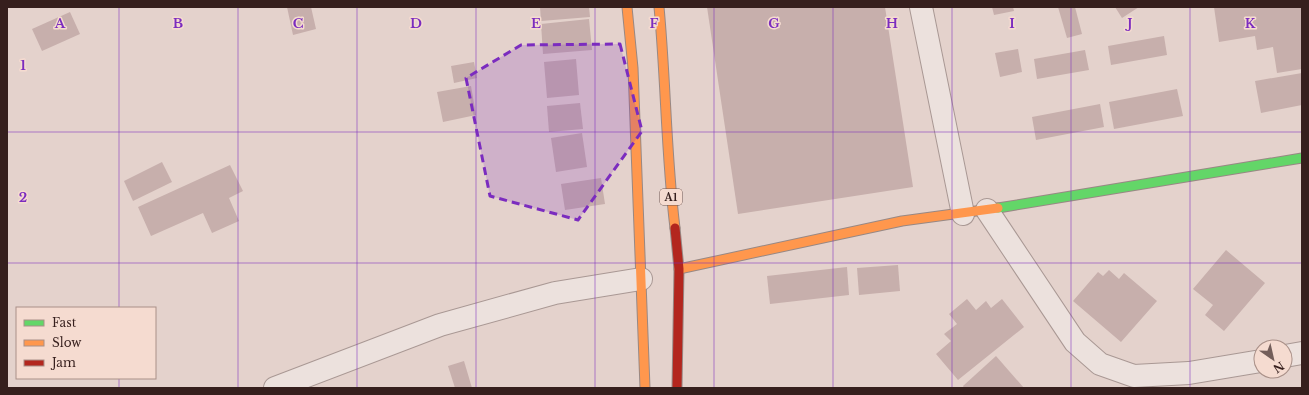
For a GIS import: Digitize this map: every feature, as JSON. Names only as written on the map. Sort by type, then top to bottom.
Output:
[{"type":"main road","points":[[627,7],[633,68],[645,388]]},
{"type":"main road","name":"A1","points":[[659,7],[664,60],[671,196],[679,269],[677,388]]},
{"type":"main road","points":[[679,269],[902,221],[962,214],[1302,158]]},
{"type":"street","points":[[921,7],[962,214]]},
{"type":"street","points":[[987,210],[1075,342],[1100,364],[1134,376],[1188,374],[1253,362]]},
{"type":"street","points":[[275,388],[440,325],[555,293],[641,279]]},
{"type":"highlighted area","points":[[620,44],[642,131],[578,220],[490,196],[466,78],[521,45]]},
{"type":"building","points":[[287,7],[311,7],[316,29],[293,35]]},
{"type":"building","points":[[540,7],[589,7],[590,17],[541,21]]},
{"type":"building","points":[[707,7],[885,7],[913,187],[738,214]]},
{"type":"building","points":[[992,7],[1013,7],[1014,11],[994,15]]},
{"type":"building","points":[[1058,7],[1075,7],[1082,34],[1067,38]]},
{"type":"building","points":[[1115,7],[1139,7],[1122,18]]},
{"type":"building","points":[[1214,7],[1302,7],[1302,69],[1277,73],[1273,47],[1257,50],[1255,36],[1219,42]]},
{"type":"building","points":[[70,12],[80,34],[42,51],[32,29]]},
{"type":"building","points":[[589,19],[592,50],[543,54],[541,24]]},
{"type":"building","points":[[1164,36],[1167,55],[1111,65],[1108,46]]},
{"type":"building","points":[[1018,49],[1022,72],[1000,77],[995,53]]},
{"type":"building","points":[[1085,50],[1089,70],[1037,79],[1034,59]]},
{"type":"building","points":[[576,59],[579,95],[547,98],[544,62]]},
{"type":"building","points":[[474,62],[477,78],[454,83],[451,66]]},
{"type":"building","points":[[1302,73],[1302,105],[1261,113],[1255,81]]},
{"type":"building","points":[[471,86],[476,115],[443,122],[437,92]]},
{"type":"building","points":[[1177,89],[1183,116],[1114,129],[1109,102]]},
{"type":"building","points":[[580,103],[583,129],[549,132],[547,106]]},
{"type":"building","points":[[1100,104],[1104,127],[1036,140],[1032,117]]},
{"type":"building","points":[[582,133],[587,167],[556,172],[551,138]]},
{"type":"building","points":[[162,162],[172,182],[133,201],[124,181]]},
{"type":"building","points":[[230,165],[243,191],[229,198],[239,221],[212,233],[203,213],[151,236],[138,207]]},
{"type":"building","points":[[601,178],[605,204],[565,210],[561,184]]},
{"type":"building","points":[[1226,250],[1265,283],[1224,331],[1205,315],[1213,305],[1193,289]]},
{"type":"building","points":[[898,265],[900,291],[859,295],[857,268]]},
{"type":"building","points":[[847,267],[849,295],[770,304],[767,276]]},
{"type":"building","points":[[1109,270],[1119,279],[1124,273],[1157,301],[1121,342],[1073,301],[1098,272],[1103,276]]},
{"type":"building","points":[[967,299],[976,310],[986,301],[991,308],[1002,299],[1024,327],[958,380],[936,354],[951,341],[944,334],[957,324],[949,314]]},
{"type":"building","points":[[996,356],[1024,388],[964,388],[963,386]]},
{"type":"building","points":[[464,361],[472,388],[455,388],[448,366]]},
{"type":"traffic: fast","points":[[998,208],[1302,158]]},
{"type":"traffic: slow","points":[[627,7],[633,68],[645,388]]},
{"type":"traffic: slow","points":[[659,7],[675,228]]},
{"type":"traffic: slow","points":[[679,269],[902,221],[998,208]]},
{"type":"traffic: jam","points":[[675,228],[679,269],[677,388]]}]
